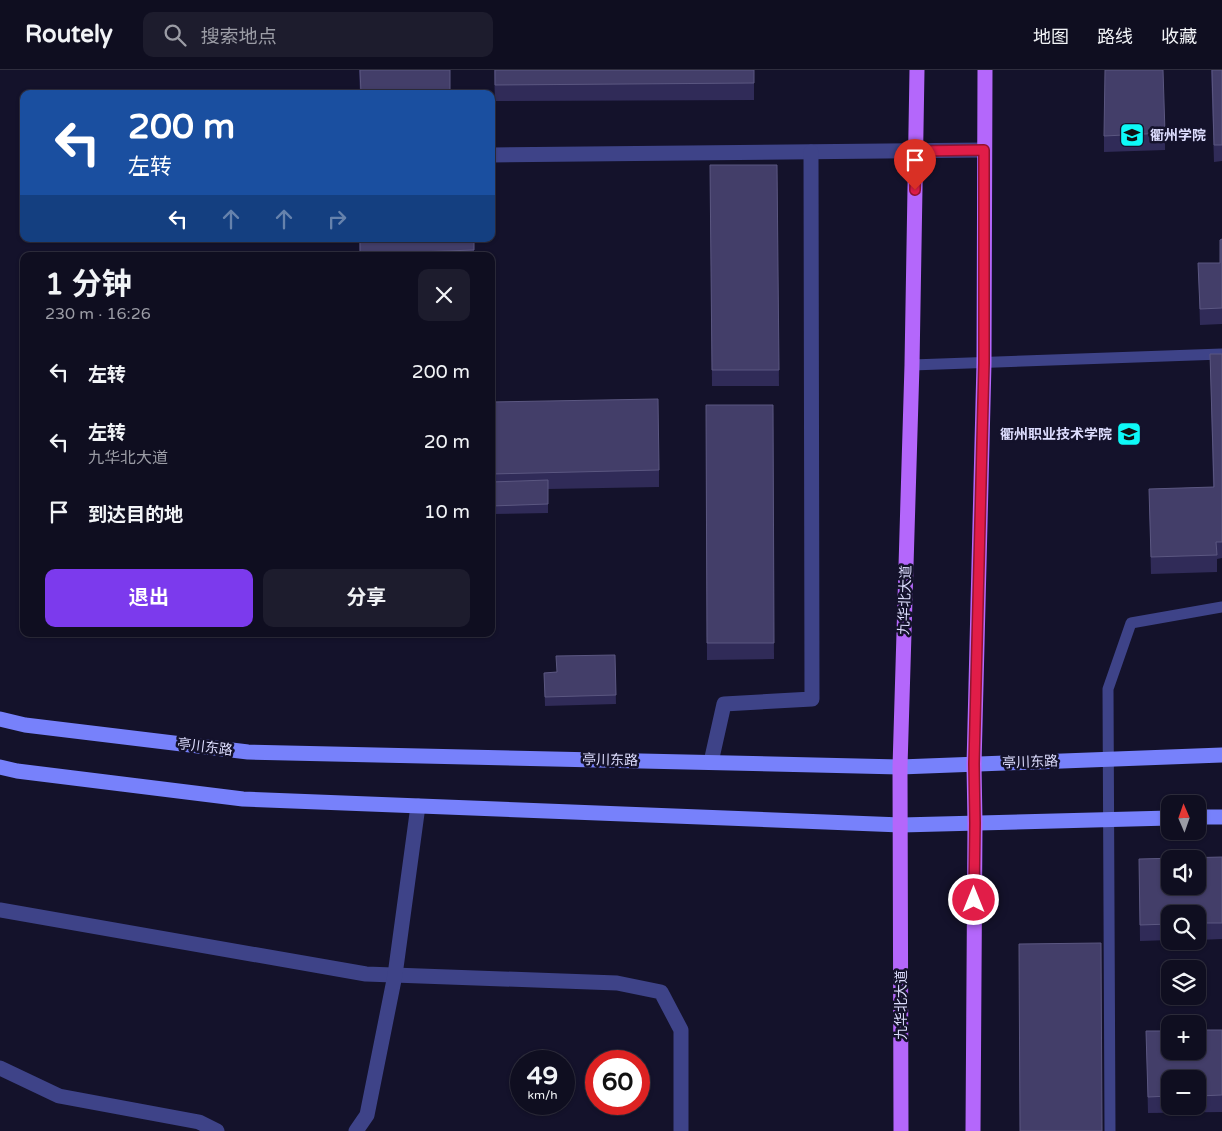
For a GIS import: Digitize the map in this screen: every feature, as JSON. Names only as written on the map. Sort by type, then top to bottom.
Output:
[{"type":"main road","name":"九华北大道","points":[[901,1131],[900,767],[912,366],[917,70]]},
{"type":"main road","points":[[973,1131],[974,764],[984,363],[985,70]]},
{"type":"main road","name":"亭川东路","points":[[0,719],[25,725],[248,752],[900,767],[1222,755]]},
{"type":"main road","points":[[0,767],[17,771],[243,799],[901,825],[1161,818]]},
{"type":"main road","points":[[1206,817],[1222,816]]},
{"type":"street","points":[[495,155],[984,150]]},
{"type":"street","points":[[710,762],[724,704],[812,699],[811,152]]},
{"type":"street","points":[[356,1131],[368,1115],[396,975],[418,806]]},
{"type":"street","points":[[0,910],[366,974],[617,983],[661,992],[681,1030],[681,1131]]},
{"type":"street","points":[[0,1068],[59,1096],[199,1122],[217,1131]]},
{"type":"lane","points":[[912,366],[1222,354]]},
{"type":"lane","points":[[1110,1131],[1108,689],[1131,623],[1222,607]]},
{"type":"building","points":[[360,70],[450,70],[450,90],[361,90]]},
{"type":"building","points":[[495,70],[754,70],[754,83],[495,85]]},
{"type":"building","points":[[1105,70],[1163,70],[1165,133],[1104,136]]},
{"type":"building","points":[[1212,70],[1222,70],[1222,145],[1214,145]]},
{"type":"building","points":[[710,165],[777,165],[779,370],[712,370]]},
{"type":"building","points":[[1222,239],[1222,308],[1200,309],[1198,263],[1220,263],[1220,240]]},
{"type":"building","points":[[360,242],[474,242],[474,250],[360,252]]},
{"type":"building","points":[[1210,354],[1222,354],[1222,542],[1216,542],[1217,555],[1151,557],[1149,489],[1214,487]]},
{"type":"building","points":[[658,399],[659,470],[495,474],[495,402]]},
{"type":"building","points":[[706,405],[773,405],[774,643],[707,643]]},
{"type":"building","points":[[548,480],[548,504],[495,506],[495,482]]},
{"type":"building","points":[[615,655],[616,695],[545,697],[544,673],[557,672],[556,656]]},
{"type":"building","points":[[1206,857],[1222,857],[1222,923],[1206,923],[1206,905],[1161,905],[1161,924],[1140,925],[1139,859],[1161,858],[1161,895],[1206,895]]},
{"type":"building","points":[[1101,943],[1102,1131],[1020,1131],[1019,944]]},
{"type":"building","points":[[1206,1030],[1222,1030],[1222,1095],[1206,1096],[1206,1070],[1161,1070],[1161,1096],[1148,1097],[1146,1031],[1161,1031],[1161,1060],[1206,1060]]},
{"type":"place","name":"衢州学院","points":[[1132,135]]},
{"type":"place","name":"衢州职业技术学院","points":[[1129,434]]},
{"type":"route","points":[[915,190],[916,151],[984,150],[984,363],[974,764],[974,900]]}]
